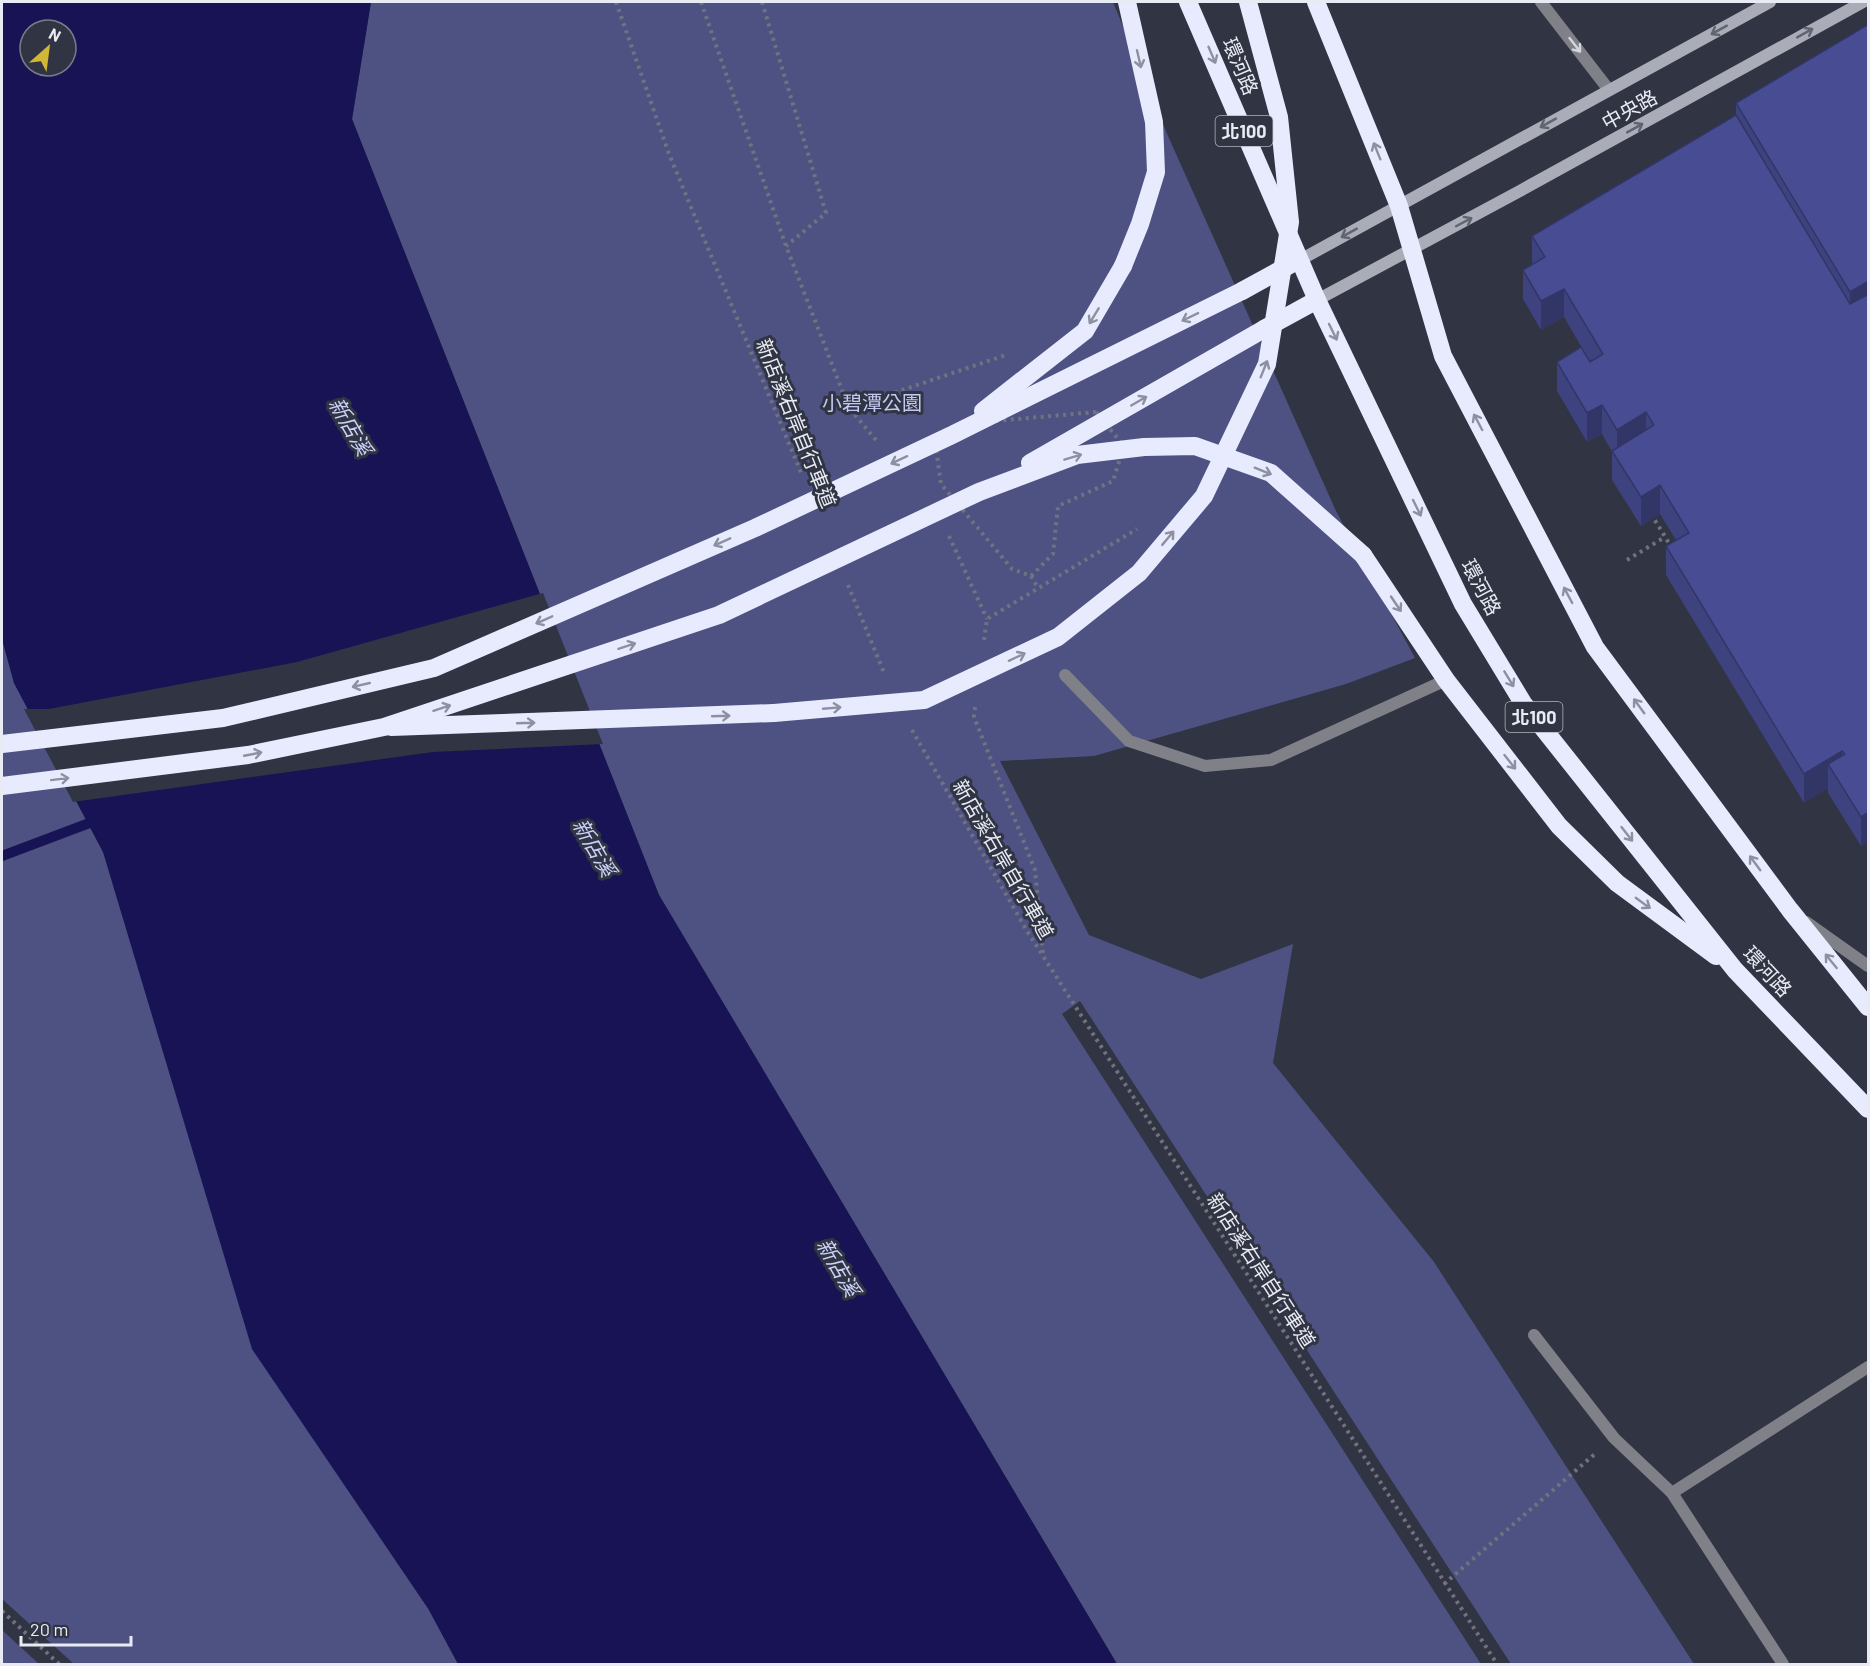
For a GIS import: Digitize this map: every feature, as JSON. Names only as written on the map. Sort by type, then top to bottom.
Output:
[{"type":"highway","points":[[952,435],[1085,331],[1123,266],[1140,224],[1156,172],[1154,122],[1127,2]]},
{"type":"highway","name":"環河路","points":[[1188,2],[1317,300],[1463,604],[1523,704],[1735,970],[1869,1109]]},
{"type":"highway","points":[[384,727],[774,714],[924,700],[1058,637],[1139,573],[1204,496],[1267,364],[1290,222],[1279,117],[1248,2]]},
{"type":"highway","points":[[1316,2],[1399,206],[1443,356],[1595,647],[1790,910],[1869,1007]]},
{"type":"highway","points":[[2,744],[223,718],[435,668],[755,528],[952,435],[1300,260]]},
{"type":"highway","points":[[2,786],[248,756],[384,727],[719,615],[979,492],[1317,300]]},
{"type":"highway","points":[[979,492],[1077,455],[1144,447],[1195,446],[1271,473],[1363,555],[1446,680],[1559,826],[1617,883],[1735,970]]},
{"type":"street","points":[[1540,2],[1609,90]]},
{"type":"street","name":"中央路","points":[[1300,260],[1770,2]]},
{"type":"street","name":"中央路","points":[[1317,300],[1863,2]]},
{"type":"street","points":[[1065,675],[1129,741],[1205,766],[1271,760],[1446,680]]},
{"type":"street","points":[[1790,910],[1869,966]]},
{"type":"street","points":[[1534,1335],[1614,1438],[1672,1494],[1783,1665]]},
{"type":"street","points":[[1672,1494],[1869,1367]]},
{"type":"path","name":"新店溪右岸自行車道","points":[[616,2],[669,154],[805,483]]},
{"type":"path","points":[[701,2],[786,246],[849,408],[879,442]]},
{"type":"path","points":[[762,2],[826,213],[786,246]]},
{"type":"path","points":[[849,408],[1015,352]]},
{"type":"path","points":[[1650,512],[1676,556]]},
{"type":"path","points":[[987,619],[1143,526]]},
{"type":"path","points":[[948,533],[987,619],[984,641]]},
{"type":"path","points":[[1627,560],[1665,537]]},
{"type":"path","points":[[1031,576],[1038,588]]},
{"type":"path","points":[[847,582],[888,681]]},
{"type":"path","points":[[975,706],[974,717],[1035,870],[1043,955]]},
{"type":"path","name":"新店溪右岸自行車道","points":[[909,724],[1027,931],[1497,1665]]},
{"type":"path","points":[[1444,1584],[1577,1470]]},
{"type":"path","points":[[2,1611],[59,1665]]},
{"type":"green space","name":"小碧潭公園","points":[[371,2],[1113,2],[1168,136],[1336,511],[1415,658],[1346,684],[1094,756],[1000,761],[1089,935],[1201,979],[1293,944],[1273,1063],[1434,1262],[1694,1664],[1511,1664],[1080,1001],[1062,1014],[1481,1664],[1117,1664],[659,895],[352,119]]},
{"type":"green space","points":[[2,639],[14,683],[103,852],[429,1610],[458,1664],[74,1664],[2,1599]]},
{"type":"green space","points":[[2,1630],[39,1664],[2,1664]]},
{"type":"water","name":"新店溪","points":[[2,2],[371,2],[352,119],[659,895],[1117,1664],[458,1664],[429,1610],[252,1349],[103,852],[14,683],[2,639]]},
{"type":"pier","points":[[543,593],[603,744],[433,752],[73,802],[24,709],[49,709],[297,662]]},
{"type":"building","points":[[1869,24],[1869,281],[1850,292],[1736,103]]},
{"type":"building","points":[[1736,115],[1850,304],[1869,294],[1869,812],[1861,817],[1828,764],[1845,754],[1842,751],[1804,774],[1666,546],[1689,533],[1660,485],[1641,497],[1612,451],[1654,425],[1646,412],[1617,430],[1602,405],[1587,413],[1557,362],[1581,347],[1590,362],[1603,354],[1564,289],[1541,301],[1523,270],[1545,257],[1532,236]]},
{"type":"waterway","points":[[2,856],[100,819]]}]
